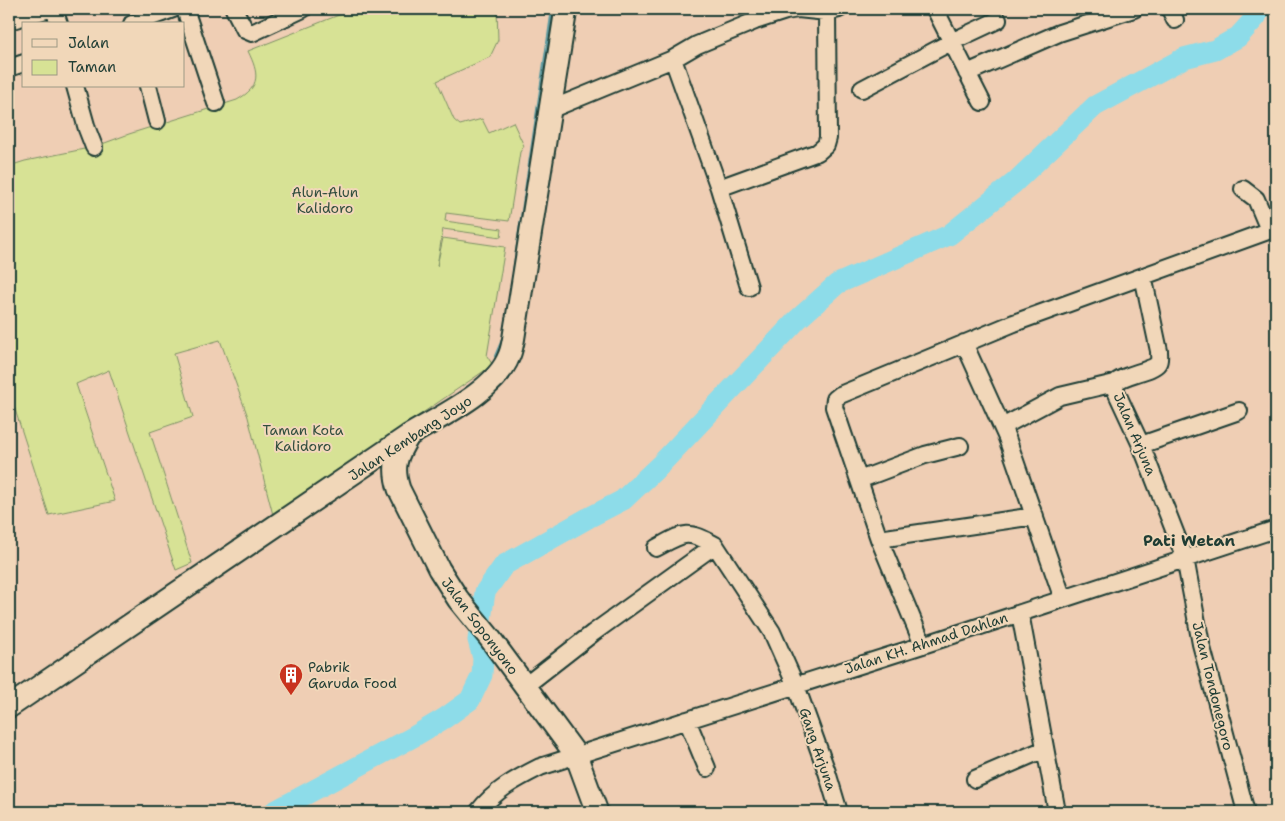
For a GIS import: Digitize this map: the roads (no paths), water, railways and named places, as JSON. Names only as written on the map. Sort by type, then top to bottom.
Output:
[{"type":"main road","name":"Jalan Kembang Joyo","points":[[9,707],[408,436],[471,398],[491,383],[501,372],[510,356],[566,9]]},
{"type":"main road","points":[[400,489],[395,475],[396,462],[408,436]]},
{"type":"main road","points":[[348,478],[368,472],[378,472],[387,476],[400,489]]},
{"type":"main road","name":"Jalan Soponyono","points":[[400,489],[438,570],[576,755],[597,812]]},
{"type":"street","points":[[9,21],[49,9]]},
{"type":"street","points":[[54,9],[58,22]]},
{"type":"street","points":[[137,22],[173,9]]},
{"type":"street","points":[[185,9],[216,103]]},
{"type":"street","points":[[234,9],[246,30],[252,33],[303,9]]},
{"type":"street","points":[[935,9],[982,102]]},
{"type":"street","points":[[967,73],[1059,33],[1134,9]]},
{"type":"street","points":[[549,110],[673,59],[698,44],[786,10],[833,10],[828,138],[826,145],[818,152],[719,188]]},
{"type":"street","points":[[862,90],[951,42],[998,20]]},
{"type":"street","points":[[673,59],[719,188],[749,287]]},
{"type":"street","points":[[9,68],[22,64]]},
{"type":"street","points":[[76,88],[94,147]]},
{"type":"street","points":[[149,88],[157,121]]},
{"type":"street","points":[[923,645],[879,539],[834,407],[835,399],[840,395],[1014,323],[1272,229],[1256,199],[1243,189]]},
{"type":"street","name":"Jalan Arjuna","points":[[1143,276],[1160,351],[1158,362],[1154,366],[1123,377],[1114,383],[1114,387],[1141,446],[1185,558]]},
{"type":"street","points":[[964,344],[1002,427],[1063,598]]},
{"type":"street","points":[[1002,427],[1060,396],[1114,383]]},
{"type":"street","points":[[1141,446],[1239,411]]},
{"type":"street","points":[[859,480],[925,455],[960,446]]},
{"type":"street","points":[[879,539],[1034,516]]},
{"type":"street","name":"Jalan KH. Ahmad Dahlan","points":[[478,812],[511,781],[540,767],[923,645],[1276,528]]},
{"type":"street","points":[[525,686],[593,633],[715,545],[694,534],[682,534],[656,548]]},
{"type":"street","name":"Gang Arjuna","points":[[715,545],[772,632],[796,686],[827,772],[839,812]]},
{"type":"street","name":"Jalan Tondonegoro","points":[[1185,558],[1201,644],[1246,812]]},
{"type":"street","points":[[1020,613],[1057,812]]},
{"type":"street","points":[[687,720],[707,768]]},
{"type":"street","points":[[975,779],[1046,749]]},
{"type":"waterway","points":[[514,271],[553,9]]},
{"type":"waterway","points":[[273,812],[413,737],[470,700],[482,675],[483,658],[478,640],[485,592],[504,565],[623,500],[660,465],[797,320],[837,284],[949,235],[1014,183],[1095,106],[1184,58],[1215,50],[1238,37],[1256,17],[1259,9]]},
{"type":"waterway","points":[[496,356],[503,340]]},
{"type":"place","name":"Pabrik Garuda Food","points":[[291,696]]},
{"type":"district","name":"Pati Wetan","points":[[1189,540]]},
{"type":"park label","name":"Alun-Alun Kalidoro","points":[[325,200]]},
{"type":"park label","name":"Taman Kota Kalidoro","points":[[303,438]]}]
